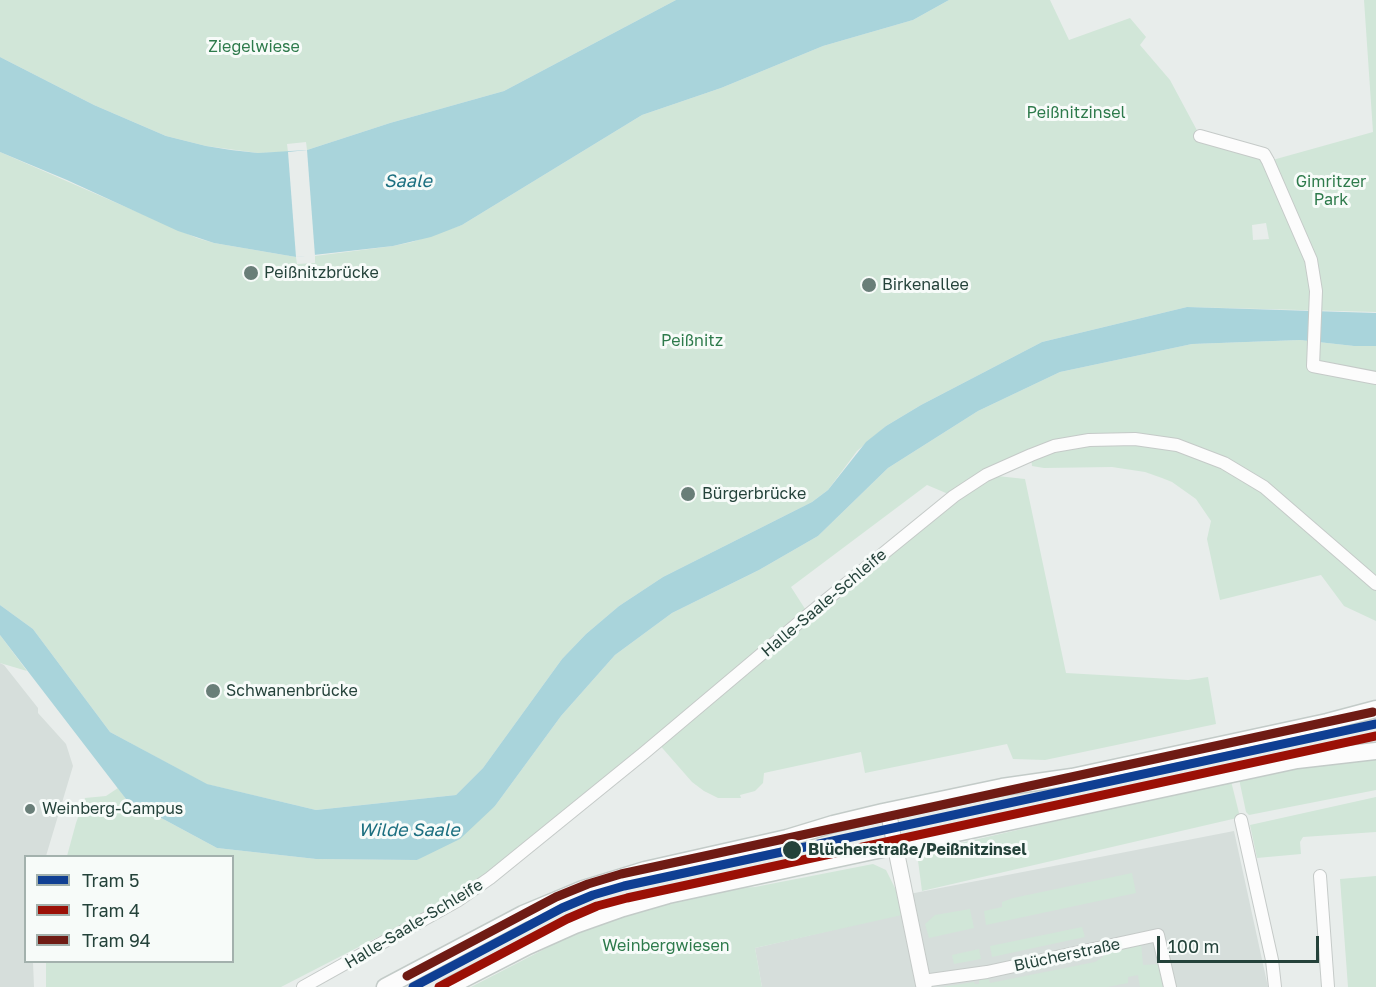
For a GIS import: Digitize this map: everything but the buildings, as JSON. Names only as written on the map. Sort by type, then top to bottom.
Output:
[{"type":"main road","points":[[384,987],[496,927],[583,889],[645,870],[787,838],[888,811],[1002,787],[1072,777],[1327,722],[1376,709]]},
{"type":"main road","points":[[448,987],[546,937],[622,908],[693,889],[1297,760],[1376,751]]},
{"type":"street","points":[[1200,136],[1264,154],[1292,212],[1311,260],[1316,291],[1313,366],[1376,378]]},
{"type":"street","name":"Halle-Saale-Schleife","points":[[303,987],[457,901],[490,878],[954,496],[986,475],[1054,446],[1089,440],[1135,439],[1177,445],[1224,463],[1264,487],[1376,584]]},
{"type":"street","name":"Blücherstraße","points":[[888,811],[924,984],[1158,935],[1170,987]]},
{"type":"street","points":[[1241,820],[1272,960],[1275,987]]},
{"type":"street","points":[[1320,876],[1328,987]]},
{"type":"shaded area","name":"Weinberg-Campus","points":[[0,663],[38,708],[38,713],[66,744],[73,766],[46,855],[24,855],[24,963],[33,963],[34,987],[0,987]]},
{"type":"shaded area","points":[[1234,831],[1268,987],[762,987],[755,948],[884,918],[899,896]]},
{"type":"green space","name":"Ziegelwiese","points":[[0,0],[676,0],[504,91],[390,123],[307,150],[306,142],[287,144],[288,152],[258,153],[206,146],[166,136],[94,105],[0,57]]},
{"type":"green space","points":[[949,0],[1050,0],[1069,40],[1130,18],[1146,37],[1140,45],[1170,80],[1200,136],[1269,161],[1373,132],[1364,0],[1376,0],[1376,312],[1187,307],[1042,342],[921,405],[886,426],[857,451],[828,490],[812,502],[663,577],[619,606],[586,634],[562,659],[483,768],[456,795],[316,810],[206,784],[110,732],[33,629],[0,605],[0,152],[197,238],[296,257],[297,264],[315,263],[315,256],[412,242],[462,225],[642,115],[721,88],[823,46],[913,20]],"holes":[[[1266,223],[1269,239],[1253,240],[1252,225]]]},
{"type":"green space","points":[[1300,340],[1376,346],[1376,621],[1344,606],[1321,575],[1220,600],[1207,539],[1211,521],[1196,499],[1172,482],[1145,472],[1112,467],[1044,468],[1032,466],[1031,456],[988,475],[1025,479],[1066,673],[1188,680],[1208,677],[1216,724],[1045,760],[1013,759],[1007,744],[865,773],[861,752],[764,773],[763,783],[755,791],[740,795],[741,798],[718,798],[704,791],[692,782],[657,742],[488,874],[444,903],[281,987],[46,987],[46,963],[234,963],[234,855],[67,855],[85,798],[106,796],[118,788],[126,799],[217,848],[316,859],[417,860],[495,806],[561,716],[615,655],[672,613],[759,570],[818,536],[888,468],[978,411],[1060,372],[1192,344]],"holes":[[[927,485],[953,496],[809,615],[791,587]]]},
{"type":"green space","points":[[0,635],[27,671],[0,663]]},
{"type":"green space","points":[[1376,758],[1376,790],[1249,815],[1246,812],[1239,779],[1325,763]]},
{"type":"green space","points":[[1231,781],[1239,813],[1237,818],[922,891],[917,853]]},
{"type":"green space","points":[[1376,797],[1376,832],[1303,837],[1300,842],[1301,854],[1257,858],[1250,825]]},
{"type":"green space","name":"Weinbergwiesen","points":[[873,864],[886,870],[899,896],[902,915],[755,948],[762,987],[471,987],[593,924],[721,889],[755,887]]},
{"type":"green space","points":[[1132,873],[1136,893],[986,925],[984,911],[1002,907],[1002,902],[1013,898]]},
{"type":"green space","points":[[1376,876],[1376,987],[1348,987],[1340,879]]},
{"type":"green space","points":[[970,909],[974,928],[929,938],[925,924],[935,915]]},
{"type":"green space","points":[[1082,927],[1085,937],[992,957],[990,946]]},
{"type":"green space","points":[[1141,943],[1143,965],[1159,964],[1163,987],[1140,987],[1138,975],[1128,977],[1128,983],[1107,987],[943,987],[974,982],[979,984],[979,978],[988,977],[990,983],[1095,962],[1103,957],[1103,952]]},
{"type":"green space","points":[[979,949],[981,959],[954,964],[952,955]]},
{"type":"water","name":"Saale","points":[[676,0],[949,0],[913,20],[823,46],[721,88],[642,115],[462,225],[431,237],[393,246],[296,257],[214,243],[178,231],[0,152],[0,57],[94,105],[166,136],[206,146],[258,153],[307,150],[390,123],[504,91]]},
{"type":"water","name":"Wilde Saale","points":[[1187,307],[1376,313],[1376,346],[1300,340],[1192,344],[1060,372],[978,411],[888,468],[818,536],[759,570],[672,613],[615,655],[561,716],[495,806],[460,839],[417,860],[316,859],[217,848],[126,799],[0,635],[0,605],[33,629],[110,732],[207,784],[316,810],[456,795],[483,768],[562,659],[586,634],[619,606],[663,577],[812,502],[828,490],[866,442],[886,426],[921,405],[1042,342]]},
{"type":"pier","name":"Peißnitzbrücke","points":[[307,150],[315,256],[296,257],[288,152]]},
{"type":"tram line","name":"94","points":[[407,976],[556,897],[621,874],[1373,712]]},
{"type":"tram line","name":"5","points":[[413,987],[562,908],[593,895],[624,886],[1376,724]]},
{"type":"tram line","name":"4","points":[[439,987],[567,919],[597,906],[1376,736]]},
{"type":"place","name":"Peißnitzbrücke","points":[[251,273]]},
{"type":"place","name":"Birkenallee","points":[[869,285]]},
{"type":"place","name":"Bürgerbrücke","points":[[688,494]]},
{"type":"place","name":"Schwanenbrücke","points":[[213,691]]},
{"type":"place","name":"Weinberg-Campus","points":[[30,809]]},
{"type":"place","name":"Blücherstraße/Peißnitzinsel","points":[[792,850]]},
{"type":"park label","name":"Peißnitzinsel","points":[[1076,113]]},
{"type":"park label","name":"Gimritzer Park","points":[[1331,191]]},
{"type":"park label","name":"Peißnitz","points":[[692,341]]}]
